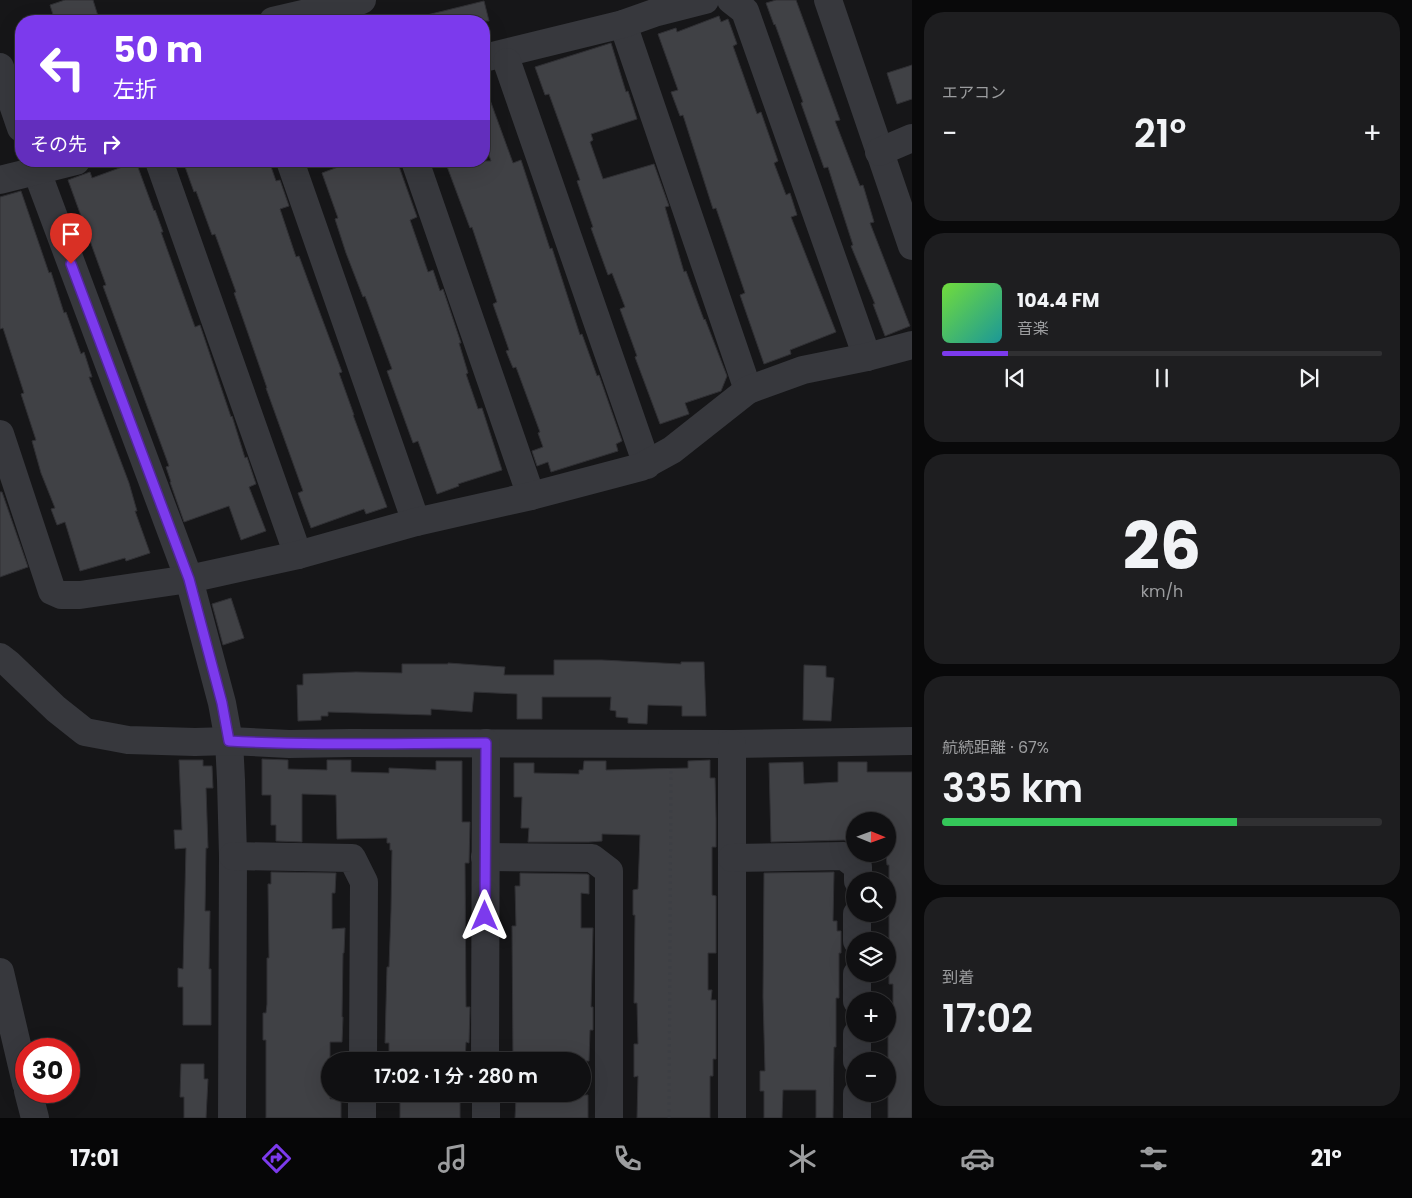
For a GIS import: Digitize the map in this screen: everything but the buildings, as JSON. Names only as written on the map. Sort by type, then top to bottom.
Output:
[{"type":"street","points":[[299,15],[362,0],[366,15]]},
{"type":"street","points":[[647,465],[495,60],[623,24],[654,13],[705,0]]},
{"type":"street","points":[[731,0],[745,11],[866,357]]},
{"type":"street","points":[[828,0],[912,246]]},
{"type":"street","points":[[623,24],[748,390]]},
{"type":"street","points":[[7,80],[15,107]]},
{"type":"street","points":[[879,152],[912,138]]},
{"type":"street","points":[[0,180],[32,167]]},
{"type":"street","points":[[35,167],[189,579],[222,703],[229,741],[233,856],[232,1118]]},
{"type":"street","points":[[161,167],[298,555]]},
{"type":"street","points":[[292,167],[416,522]]},
{"type":"street","points":[[416,167],[532,496]]},
{"type":"street","points":[[1,440],[52,591],[61,595],[80,595],[189,579],[298,555],[416,522],[532,496],[647,465],[672,450],[748,390],[803,370],[912,345]]},
{"type":"street","points":[[0,657],[56,709],[85,732],[128,740],[229,741],[289,744],[732,744],[912,741]]},
{"type":"street","points":[[486,743],[486,1052]]},
{"type":"street","points":[[732,744],[732,1118]]},
{"type":"street","points":[[233,856],[352,858],[364,882],[362,1052]]},
{"type":"street","points":[[732,858],[844,856],[858,867],[858,872]]},
{"type":"street","points":[[485,858],[592,858],[609,871],[609,1118]]},
{"type":"street","points":[[0,972],[15,1038]]},
{"type":"street","points":[[362,1102],[362,1118]]},
{"type":"street","points":[[486,1102],[486,1118]]},
{"type":"street","points":[[857,1102],[857,1118]]},
{"type":"street","points":[[31,1103],[35,1118]]},
{"type":"path","points":[[669,1118],[671,744]]},
{"type":"route","points":[[71,264],[189,579],[222,703],[229,741],[289,744],[486,743],[485,916]]}]
